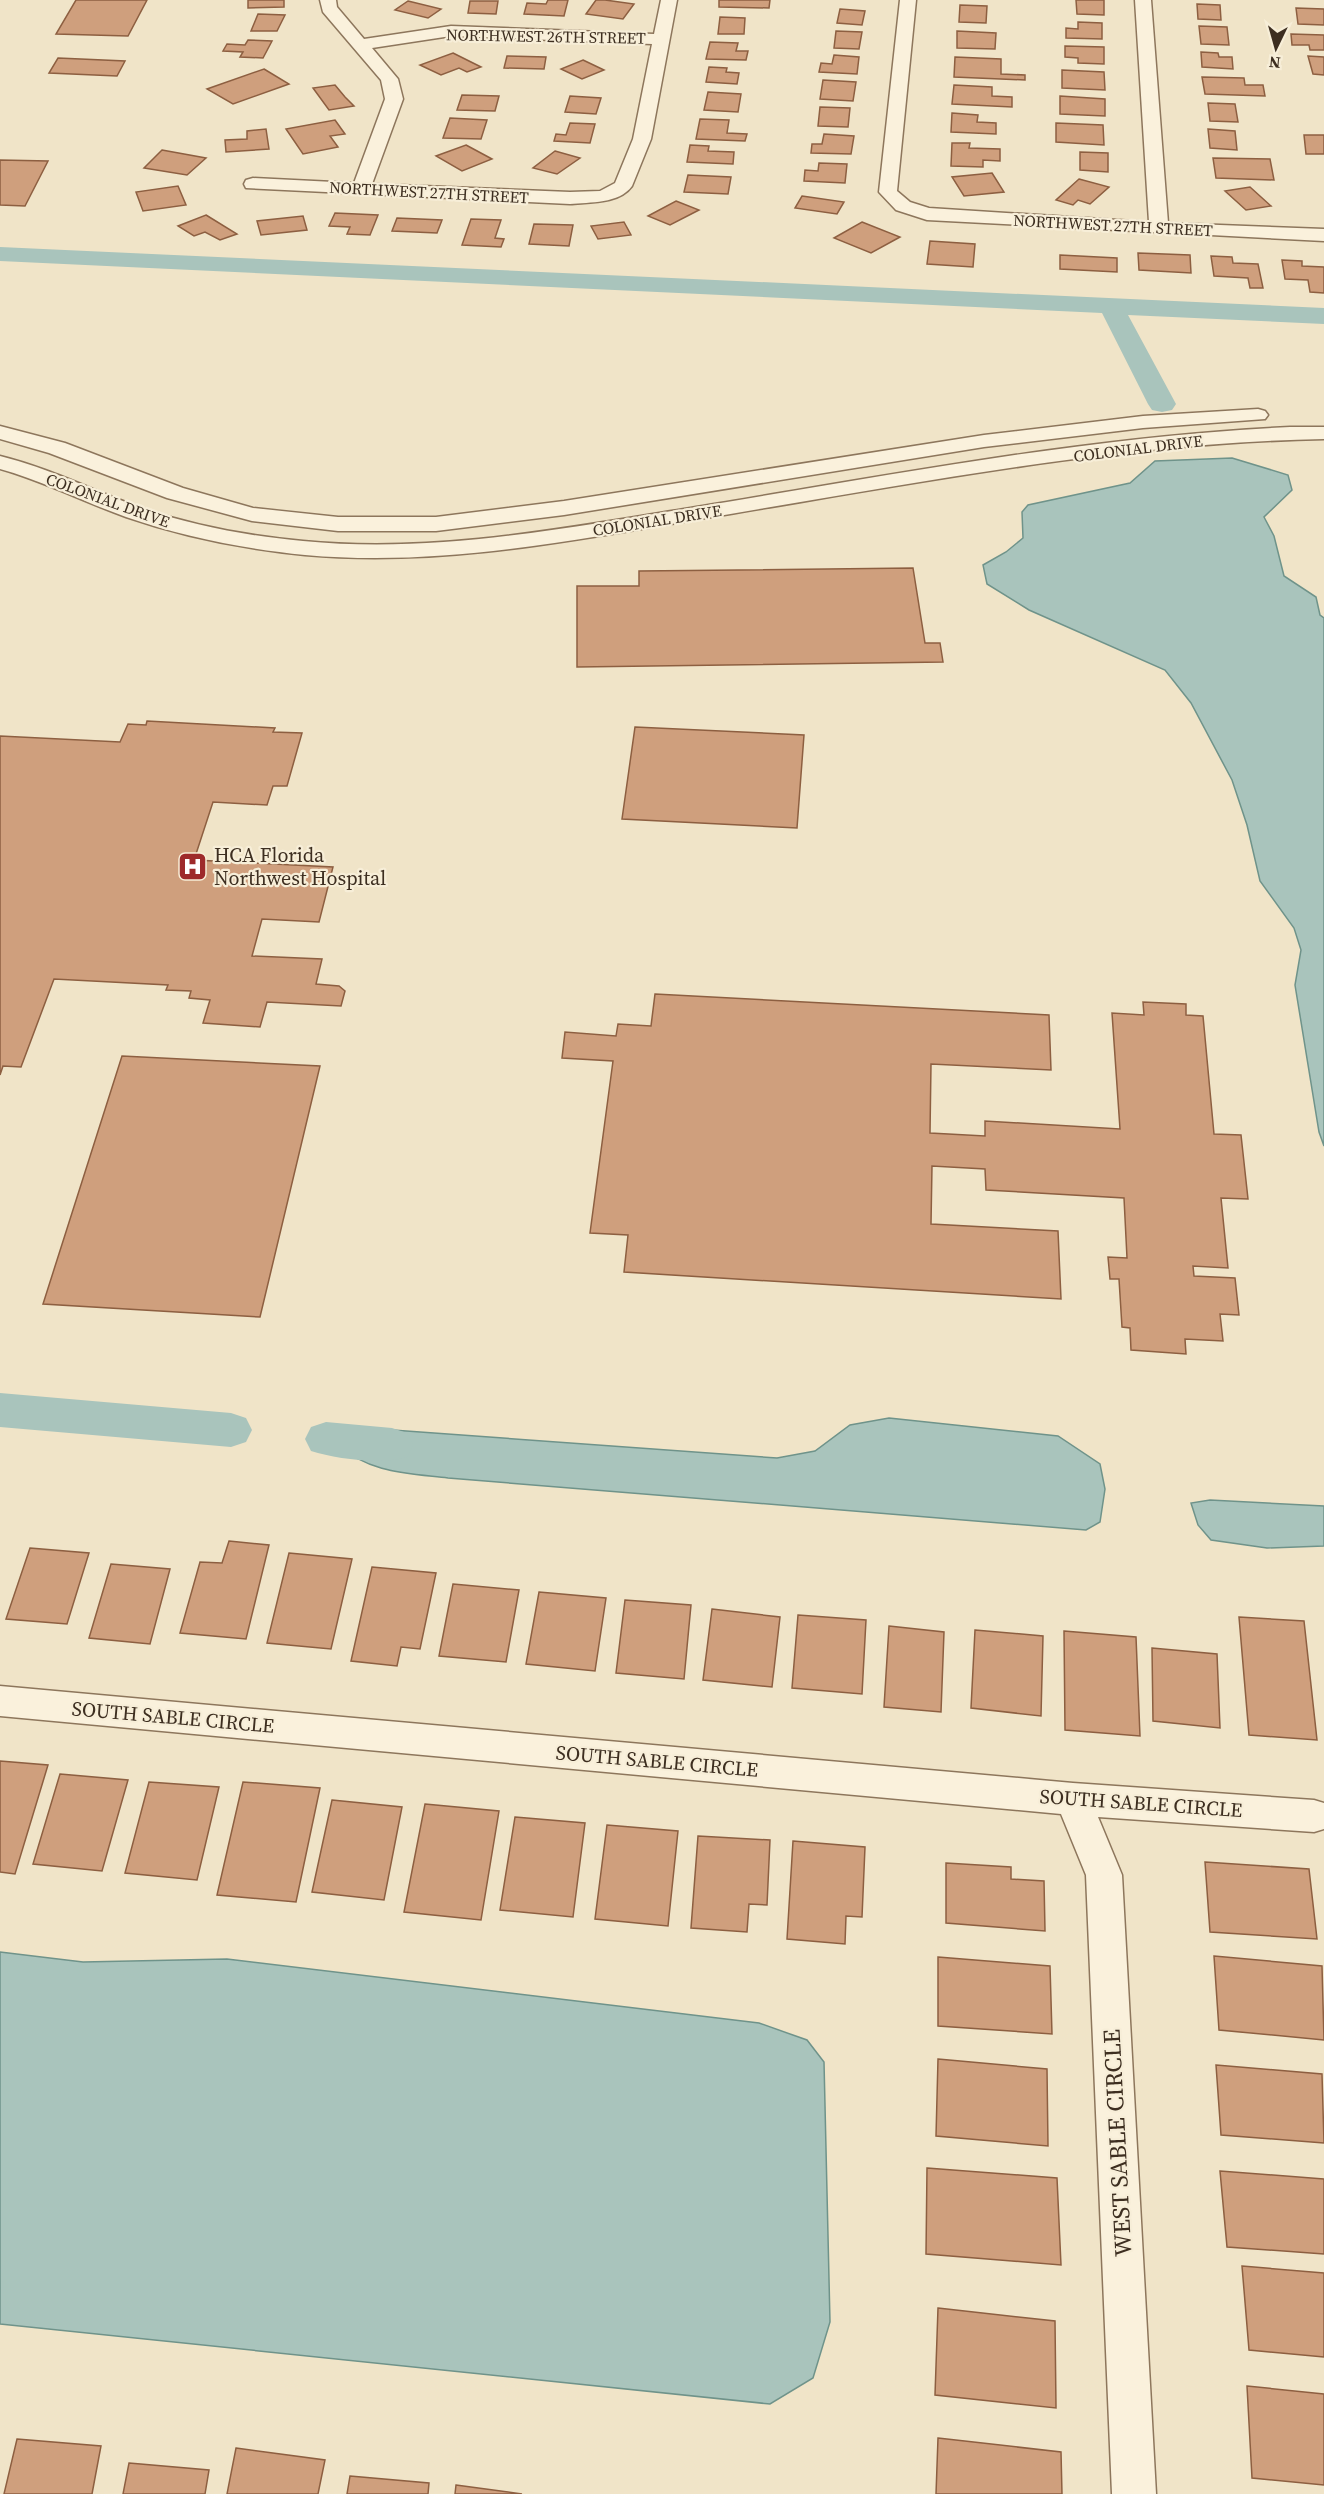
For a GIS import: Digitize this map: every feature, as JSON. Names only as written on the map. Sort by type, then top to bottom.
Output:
[{"type":"street","points":[[328,0],[329,8],[389,79],[394,99],[362,189]]},
{"type":"street","points":[[663,39],[669,0]]},
{"type":"street","name":"NORTHWEST 27TH STREET","points":[[908,0],[888,192],[903,206],[927,214],[1324,235]]},
{"type":"street","points":[[1143,0],[1159,228]]},
{"type":"street","name":"NORTHWEST 26TH STREET","points":[[359,45],[402,37],[451,32],[663,39]]},
{"type":"street","name":"NORTHWEST 27TH STREET","points":[[253,184],[570,198],[604,196],[623,186],[642,139],[663,39]]},
{"type":"street","name":"COLONIAL DRIVE","points":[[0,432],[57,448],[175,493],[252,514],[338,524],[436,524],[497,517],[984,441],[1143,422],[1324,414]]},
{"type":"street","points":[[1143,422],[1156,443]]},
{"type":"street","name":"COLONIAL DRIVE","points":[[0,462],[26,469],[129,511],[163,522],[234,539],[332,550],[446,549],[577,534],[796,497],[1156,443],[1291,433],[1324,433]]},
{"type":"street","points":[[984,441],[1000,465]]},
{"type":"street","points":[[779,473],[796,497]]},
{"type":"street","name":"SOUTH SABLE CIRCLE","points":[[0,1701],[1073,1799],[1314,1815]]},
{"type":"street","name":"WEST SABLE CIRCLE","points":[[1073,1799],[1104,1875],[1134,2494]]},
{"type":"water","points":[[1232,458],[1288,475],[1292,490],[1264,517],[1274,536],[1284,576],[1316,597],[1320,615],[1324,618],[1324,1146],[1319,1132],[1295,985],[1301,950],[1294,928],[1260,881],[1247,825],[1232,780],[1191,703],[1165,670],[1029,610],[987,584],[983,565],[1006,552],[1023,538],[1022,512],[1028,505],[1130,483],[1155,461]]},
{"type":"water","points":[[889,1418],[1058,1436],[1100,1464],[1105,1489],[1100,1522],[1086,1530],[448,1478],[403,1473],[375,1466],[349,1454],[336,1444],[348,1430],[365,1428],[777,1458],[815,1451],[850,1425]]},
{"type":"water","points":[[1210,1500],[1324,1506],[1324,1546],[1267,1548],[1211,1540],[1198,1525],[1191,1503]]},
{"type":"water","points":[[0,1952],[83,1962],[227,1959],[759,2023],[807,2040],[824,2062],[830,2322],[813,2378],[770,2404],[0,2324]]},
{"type":"building","points":[[76,0],[147,0],[128,36],[56,34]]},
{"type":"building","points":[[248,0],[284,0],[284,7],[248,8]]},
{"type":"building","points":[[548,0],[568,0],[564,16],[524,14],[527,3],[546,4]]},
{"type":"building","points":[[596,0],[634,4],[623,19],[586,14]]},
{"type":"building","points":[[719,0],[770,0],[769,8],[719,7]]},
{"type":"building","points":[[1076,0],[1104,0],[1104,15],[1077,14]]},
{"type":"building","points":[[408,1],[441,9],[428,18],[395,10]]},
{"type":"building","points":[[470,1],[498,1],[496,14],[468,13]]},
{"type":"building","points":[[1197,4],[1220,5],[1221,20],[1198,19]]},
{"type":"building","points":[[960,5],[987,6],[986,23],[959,22]]},
{"type":"building","points":[[1296,8],[1324,9],[1324,25],[1298,24]]},
{"type":"building","points":[[840,9],[865,11],[862,25],[837,23]]},
{"type":"building","points":[[258,14],[285,15],[277,31],[251,31]]},
{"type":"building","points":[[720,17],[745,18],[744,34],[718,34]]},
{"type":"building","points":[[1078,22],[1102,23],[1102,39],[1066,38],[1066,28],[1078,29]]},
{"type":"building","points":[[1199,26],[1227,27],[1229,45],[1201,44]]},
{"type":"building","points":[[836,31],[862,32],[859,49],[834,48]]},
{"type":"building","points":[[957,31],[996,33],[995,49],[957,48]]},
{"type":"building","points":[[1291,34],[1324,35],[1324,50],[1310,50],[1309,45],[1292,45]]},
{"type":"building","points":[[248,40],[272,41],[263,58],[240,57],[243,52],[223,51],[227,44],[245,45]]},
{"type":"building","points":[[710,42],[738,43],[736,51],[748,51],[746,60],[706,59]]},
{"type":"building","points":[[1065,46],[1104,47],[1104,64],[1078,63],[1078,58],[1065,57]]},
{"type":"building","points":[[1201,52],[1218,53],[1219,57],[1232,57],[1233,69],[1202,67]]},
{"type":"building","points":[[453,53],[481,67],[467,72],[459,68],[441,75],[420,65]]},
{"type":"building","points":[[834,55],[859,57],[857,74],[819,72],[821,63],[832,64]]},
{"type":"building","points":[[507,56],[546,57],[544,69],[504,68]]},
{"type":"building","points":[[1308,56],[1324,57],[1324,75],[1313,74]]},
{"type":"building","points":[[955,57],[1001,59],[1001,74],[1025,75],[1025,80],[954,77]]},
{"type":"building","points":[[58,58],[125,61],[117,76],[49,73]]},
{"type":"building","points":[[583,60],[604,70],[582,79],[561,69]]},
{"type":"building","points":[[709,67],[727,68],[726,72],[739,73],[737,84],[706,82]]},
{"type":"building","points":[[264,69],[289,84],[233,104],[207,89]]},
{"type":"building","points":[[1062,70],[1104,72],[1105,90],[1062,88]]},
{"type":"building","points":[[1202,77],[1244,78],[1245,85],[1263,85],[1265,96],[1205,94]]},
{"type":"building","points":[[823,80],[856,82],[853,101],[820,99]]},
{"type":"building","points":[[335,85],[354,106],[329,110],[313,88]]},
{"type":"building","points":[[954,85],[992,87],[992,96],[1012,97],[1012,107],[952,104]]},
{"type":"building","points":[[708,92],[741,94],[738,112],[704,110]]},
{"type":"building","points":[[462,95],[499,96],[495,111],[457,110]]},
{"type":"building","points":[[570,96],[601,98],[596,114],[565,112]]},
{"type":"building","points":[[1060,96],[1105,99],[1105,116],[1060,114]]},
{"type":"building","points":[[1208,103],[1235,104],[1238,122],[1210,121]]},
{"type":"building","points":[[820,107],[850,108],[848,127],[818,126]]},
{"type":"building","points":[[952,113],[978,115],[977,122],[996,123],[996,134],[951,132]]},
{"type":"building","points":[[450,118],[487,120],[481,139],[443,138]]},
{"type":"building","points":[[700,119],[729,120],[727,133],[747,134],[745,141],[696,139]]},
{"type":"building","points":[[335,120],[345,134],[330,136],[338,147],[303,154],[286,129]]},
{"type":"building","points":[[570,123],[595,124],[590,143],[554,141],[556,134],[566,135]]},
{"type":"building","points":[[1056,123],[1103,125],[1104,145],[1056,142]]},
{"type":"building","points":[[266,129],[269,149],[226,152],[225,140],[247,139],[247,131]]},
{"type":"building","points":[[1208,129],[1235,131],[1237,150],[1210,148]]},
{"type":"building","points":[[824,134],[854,136],[851,154],[811,153],[812,144],[822,144]]},
{"type":"building","points":[[1304,135],[1324,135],[1324,154],[1306,154]]},
{"type":"building","points":[[952,143],[970,143],[969,148],[1000,149],[1000,161],[983,160],[983,167],[951,166]]},
{"type":"building","points":[[466,145],[492,159],[462,171],[436,156]]},
{"type":"building","points":[[690,145],[709,146],[708,151],[734,152],[733,164],[687,162]]},
{"type":"building","points":[[162,150],[206,158],[187,175],[144,168]]},
{"type":"building","points":[[555,151],[580,158],[557,174],[533,168]]},
{"type":"building","points":[[1080,152],[1108,153],[1108,172],[1080,170]]},
{"type":"building","points":[[1213,158],[1270,159],[1274,180],[1216,178]]},
{"type":"building","points":[[0,160],[48,161],[25,206],[0,205]]},
{"type":"building","points":[[819,163],[847,164],[845,183],[804,181],[805,170],[818,171]]},
{"type":"building","points":[[992,173],[1004,192],[964,196],[952,177]]},
{"type":"building","points":[[688,175],[731,177],[728,194],[684,192]]},
{"type":"building","points":[[1079,179],[1109,187],[1090,204],[1078,200],[1073,205],[1056,200]]},
{"type":"building","points":[[178,186],[186,205],[143,211],[136,192]]},
{"type":"building","points":[[1250,187],[1271,206],[1246,210],[1225,191]]},
{"type":"building","points":[[802,196],[844,202],[837,214],[795,208]]},
{"type":"building","points":[[676,201],[699,210],[670,225],[648,216]]},
{"type":"building","points":[[335,213],[378,215],[370,235],[347,234],[350,227],[329,226]]},
{"type":"building","points":[[206,215],[237,234],[220,240],[205,232],[194,236],[178,226]]},
{"type":"building","points":[[303,216],[307,230],[261,235],[257,221]]},
{"type":"building","points":[[397,218],[442,220],[437,233],[392,231]]},
{"type":"building","points":[[471,219],[501,220],[495,238],[504,239],[501,247],[462,245]]},
{"type":"building","points":[[624,222],[631,235],[598,239],[591,226]]},
{"type":"building","points":[[862,222],[900,237],[871,253],[834,238]]},
{"type":"building","points":[[534,224],[573,225],[569,246],[529,244]]},
{"type":"building","points":[[930,241],[975,244],[973,267],[927,264]]},
{"type":"building","points":[[1138,253],[1190,255],[1191,273],[1139,270]]},
{"type":"building","points":[[1060,255],[1117,258],[1117,272],[1060,269]]},
{"type":"building","points":[[1211,256],[1232,257],[1233,263],[1258,264],[1263,288],[1250,288],[1248,278],[1214,276]]},
{"type":"building","points":[[1282,260],[1302,261],[1302,266],[1324,267],[1324,293],[1310,292],[1308,280],[1285,279]]},
{"type":"building","points":[[913,568],[925,643],[940,643],[943,662],[577,667],[577,586],[639,586],[639,571]]},
{"type":"building","points":[[147,721],[275,728],[273,732],[302,733],[287,786],[273,786],[267,805],[213,802],[194,860],[333,867],[319,922],[262,919],[252,956],[322,959],[316,984],[339,986],[345,991],[341,1006],[267,1002],[260,1027],[203,1023],[210,1000],[189,998],[191,991],[166,990],[168,985],[54,979],[21,1067],[3,1066],[0,1075],[0,736],[120,742],[128,724],[146,725]]},
{"type":"building","points":[[635,727],[804,735],[797,828],[622,819]]},
{"type":"building","points":[[655,994],[1049,1015],[1051,1070],[931,1064],[930,1133],[985,1136],[985,1121],[1120,1129],[1112,1013],[1144,1015],[1143,1002],[1186,1004],[1186,1015],[1203,1016],[1214,1134],[1241,1135],[1248,1199],[1221,1198],[1228,1268],[1193,1266],[1194,1276],[1235,1278],[1239,1315],[1220,1314],[1223,1341],[1185,1339],[1186,1354],[1131,1350],[1130,1328],[1122,1327],[1119,1279],[1110,1279],[1108,1257],[1127,1258],[1124,1198],[986,1190],[985,1169],[932,1166],[931,1224],[1058,1231],[1061,1299],[624,1272],[628,1235],[590,1233],[613,1061],[562,1058],[565,1032],[616,1036],[618,1024],[651,1026]]},
{"type":"building","points":[[122,1056],[320,1066],[260,1317],[43,1304]]},
{"type":"building","points":[[229,1541],[269,1545],[246,1639],[180,1633],[200,1562],[222,1563]]},
{"type":"building","points":[[30,1548],[89,1553],[67,1624],[6,1619]]},
{"type":"building","points":[[289,1553],[352,1559],[331,1649],[267,1643]]},
{"type":"building","points":[[111,1564],[170,1569],[150,1644],[89,1638]]},
{"type":"building","points":[[372,1567],[436,1573],[420,1649],[401,1647],[397,1666],[351,1661]]},
{"type":"building","points":[[453,1584],[519,1590],[506,1662],[439,1656]]},
{"type":"building","points":[[539,1592],[606,1598],[595,1671],[526,1664]]},
{"type":"building","points":[[625,1600],[691,1605],[684,1679],[616,1673]]},
{"type":"building","points":[[712,1609],[780,1617],[772,1687],[703,1680]]},
{"type":"building","points":[[798,1615],[866,1620],[862,1694],[792,1688]]},
{"type":"building","points":[[1239,1617],[1304,1621],[1317,1740],[1249,1735]]},
{"type":"building","points":[[889,1626],[944,1632],[941,1712],[884,1707]]},
{"type":"building","points":[[975,1630],[1043,1636],[1041,1716],[971,1708]]},
{"type":"building","points":[[1064,1631],[1136,1637],[1140,1736],[1065,1730]]},
{"type":"building","points":[[1152,1648],[1217,1654],[1220,1728],[1153,1721]]},
{"type":"building","points":[[0,1761],[48,1765],[15,1874],[0,1872]]},
{"type":"building","points":[[60,1774],[128,1780],[102,1871],[33,1864]]},
{"type":"building","points":[[149,1782],[219,1787],[197,1880],[125,1873]]},
{"type":"building","points":[[243,1782],[320,1788],[296,1902],[217,1895]]},
{"type":"building","points":[[332,1800],[402,1807],[384,1900],[312,1892]]},
{"type":"building","points":[[425,1804],[499,1811],[481,1920],[404,1912]]},
{"type":"building","points":[[515,1817],[585,1823],[573,1917],[500,1910]]},
{"type":"building","points":[[607,1825],[678,1831],[668,1926],[595,1919]]},
{"type":"building","points":[[698,1836],[770,1840],[767,1905],[749,1904],[747,1932],[691,1928]]},
{"type":"building","points":[[793,1841],[865,1847],[862,1917],[846,1916],[845,1944],[787,1939]]},
{"type":"building","points":[[1205,1862],[1309,1869],[1317,1939],[1210,1932]]},
{"type":"building","points":[[946,1863],[1011,1867],[1011,1879],[1044,1881],[1045,1931],[946,1923]]},
{"type":"building","points":[[1214,1956],[1322,1966],[1324,2040],[1219,2030]]},
{"type":"building","points":[[938,1957],[1050,1966],[1052,2034],[938,2026]]},
{"type":"building","points":[[938,2059],[1047,2069],[1048,2146],[936,2136]]},
{"type":"building","points":[[1216,2065],[1322,2074],[1324,2143],[1221,2135]]},
{"type":"building","points":[[927,2168],[1057,2178],[1061,2265],[926,2254]]},
{"type":"building","points":[[1220,2171],[1324,2179],[1324,2254],[1227,2247]]},
{"type":"building","points":[[1242,2266],[1324,2273],[1324,2357],[1249,2350]]},
{"type":"building","points":[[938,2308],[1055,2321],[1056,2408],[935,2395]]},
{"type":"building","points":[[1247,2386],[1324,2394],[1324,2485],[1252,2478]]},
{"type":"building","points":[[938,2438],[1061,2452],[1062,2494],[936,2494]]},
{"type":"building","points":[[17,2439],[101,2446],[92,2494],[4,2494]]},
{"type":"building","points":[[236,2448],[325,2460],[318,2494],[227,2494]]},
{"type":"building","points":[[129,2463],[209,2470],[205,2494],[123,2494]]},
{"type":"building","points":[[350,2476],[429,2483],[428,2494],[347,2494]]},
{"type":"building","points":[[456,2485],[522,2494],[455,2494]]},
{"type":"waterway","points":[[0,254],[1111,306]]},
{"type":"waterway","points":[[1111,306],[1324,316]]},
{"type":"waterway","points":[[1111,306],[1162,404]]},
{"type":"waterway","points":[[0,1410],[231,1430]]},
{"type":"waterway","points":[[326,1439],[392,1445]]},
{"type":"place","name":"HCA Florida Northwest Hospital","points":[[193,866]]}]
